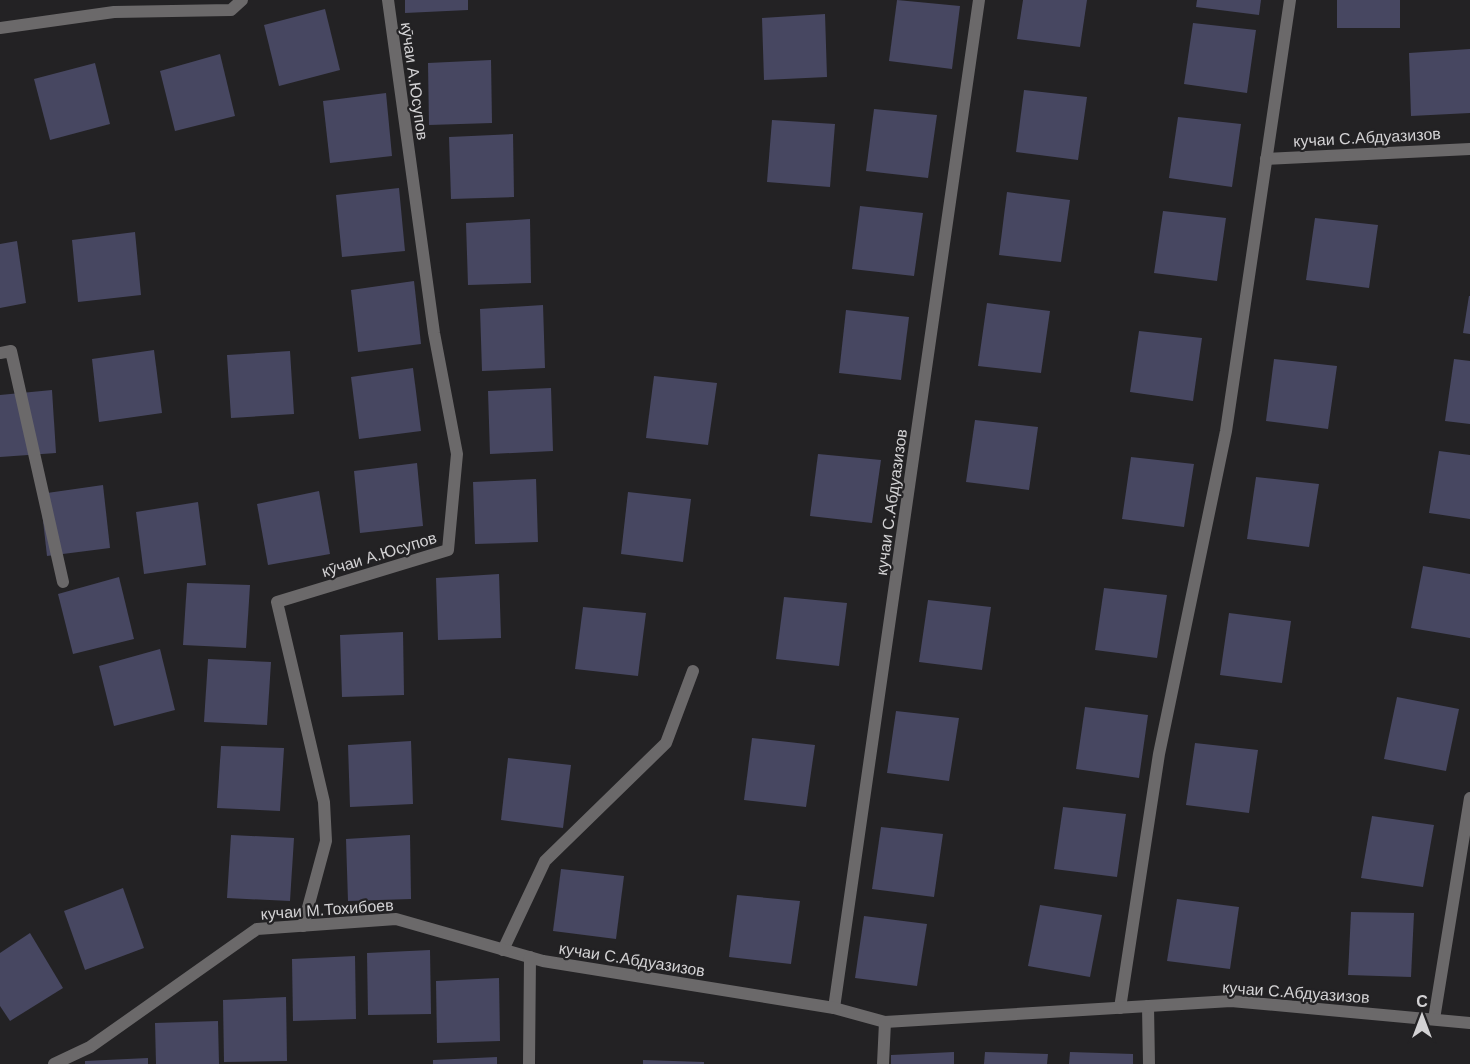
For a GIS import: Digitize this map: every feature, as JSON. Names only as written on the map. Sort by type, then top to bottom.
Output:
[{"type":"street","points":[[0,28],[114,12],[231,10],[242,0]]},
{"type":"street","name":"кӯчаи А.Юсупов","points":[[303,926],[326,841],[324,802],[277,602],[448,550],[458,454],[434,333],[388,0]]},
{"type":"street","name":"кучаи С.Абдуазизов","points":[[834,1008],[979,0]]},
{"type":"street","name":"кучаи С.Абдуазизов","points":[[1120,1008],[1159,754],[1226,431],[1290,0]]},
{"type":"street","name":"кучаи С.Абдуазизов","points":[[1266,159],[1470,149]]},
{"type":"street","points":[[0,353],[11,351],[63,582]]},
{"type":"street","points":[[503,950],[545,861],[666,743],[693,671]]},
{"type":"street","points":[[1434,1019],[1470,798]]},
{"type":"street","name":"кучаи М.Тохибоев","points":[[54,1064],[90,1047],[257,929],[396,919],[530,957]]},
{"type":"street","points":[[529,1064],[530,957]]},
{"type":"street","name":"кучаи С.Абдуазизов","points":[[530,957],[834,1008],[885,1022],[1231,1001],[1470,1023]]},
{"type":"street","points":[[1148,1006],[1149,1064]]},
{"type":"street","points":[[883,1064],[885,1022]]},
{"type":"building","points":[[405,0],[468,0],[468,10],[405,13]]},
{"type":"building","points":[[897,0],[960,6],[952,69],[889,61]]},
{"type":"building","points":[[1023,0],[1087,0],[1080,47],[1017,39]]},
{"type":"building","points":[[1197,0],[1261,0],[1259,15],[1196,7]]},
{"type":"building","points":[[1337,0],[1400,0],[1400,28],[1337,28]]},
{"type":"building","points":[[325,9],[340,70],[279,86],[264,25]]},
{"type":"building","points":[[825,14],[827,77],[764,80],[762,18]]},
{"type":"building","points":[[1193,23],[1256,30],[1247,93],[1184,84]]},
{"type":"building","points":[[1470,49],[1470,113],[1411,116],[1409,53]]},
{"type":"building","points":[[220,54],[235,116],[175,131],[160,71]]},
{"type":"building","points":[[491,60],[492,123],[429,125],[428,63]]},
{"type":"building","points":[[95,63],[110,124],[50,140],[34,79]]},
{"type":"building","points":[[1024,90],[1087,97],[1078,160],[1016,152]]},
{"type":"building","points":[[386,93],[392,156],[330,163],[323,101]]},
{"type":"building","points":[[874,109],[937,115],[928,178],[866,171]]},
{"type":"building","points":[[1178,117],[1241,124],[1232,187],[1169,178]]},
{"type":"building","points":[[772,120],[835,124],[830,187],[767,182]]},
{"type":"building","points":[[513,134],[514,197],[451,199],[449,137]]},
{"type":"building","points":[[399,188],[405,251],[342,257],[336,195]]},
{"type":"building","points":[[1007,192],[1070,200],[1061,262],[999,255]]},
{"type":"building","points":[[860,206],[923,213],[914,276],[852,269]]},
{"type":"building","points":[[1163,211],[1226,218],[1217,281],[1154,273]]},
{"type":"building","points":[[1315,218],[1378,225],[1369,288],[1306,280]]},
{"type":"building","points":[[530,219],[531,283],[468,285],[466,223]]},
{"type":"building","points":[[135,232],[141,295],[78,302],[72,240]]},
{"type":"building","points":[[17,241],[26,303],[0,308],[0,244]]},
{"type":"building","points":[[414,281],[421,344],[358,352],[351,290]]},
{"type":"building","points":[[1470,296],[1470,334],[1463,333]]},
{"type":"building","points":[[987,303],[1050,311],[1041,373],[978,366]]},
{"type":"building","points":[[543,305],[545,368],[482,371],[480,309]]},
{"type":"building","points":[[846,310],[909,317],[901,380],[839,373]]},
{"type":"building","points":[[1139,331],[1202,338],[1193,401],[1130,392]]},
{"type":"building","points":[[154,350],[162,413],[99,422],[92,359]]},
{"type":"building","points":[[290,351],[294,414],[231,418],[227,355]]},
{"type":"building","points":[[1274,359],[1337,366],[1328,429],[1266,421]]},
{"type":"building","points":[[1454,359],[1470,361],[1470,424],[1445,421]]},
{"type":"building","points":[[413,368],[421,431],[359,439],[351,377]]},
{"type":"building","points":[[654,376],[717,383],[708,445],[646,438]]},
{"type":"building","points":[[551,388],[553,451],[490,454],[488,391]]},
{"type":"building","points":[[52,390],[56,453],[0,457],[0,395]]},
{"type":"building","points":[[975,420],[1038,427],[1029,490],[966,482]]},
{"type":"building","points":[[1439,451],[1470,455],[1470,519],[1429,513]]},
{"type":"building","points":[[818,454],[881,460],[872,523],[810,516]]},
{"type":"building","points":[[1131,457],[1194,464],[1184,527],[1122,519]]},
{"type":"building","points":[[417,463],[423,526],[360,533],[354,471]]},
{"type":"building","points":[[1256,477],[1319,484],[1309,547],[1247,539]]},
{"type":"building","points":[[536,479],[538,542],[475,544],[473,482]]},
{"type":"building","points":[[103,485],[110,548],[47,556],[40,494]]},
{"type":"building","points":[[319,491],[330,554],[268,565],[257,504]]},
{"type":"building","points":[[628,492],[691,499],[683,562],[621,554]]},
{"type":"building","points":[[198,502],[206,565],[144,574],[136,512]]},
{"type":"building","points":[[1423,566],[1470,574],[1470,638],[1411,628]]},
{"type":"building","points":[[499,574],[501,638],[438,640],[436,578]]},
{"type":"building","points":[[119,577],[134,639],[73,654],[58,594]]},
{"type":"building","points":[[187,583],[250,585],[246,648],[183,645]]},
{"type":"building","points":[[1104,588],[1167,595],[1157,658],[1095,650]]},
{"type":"building","points":[[784,597],[847,603],[839,666],[776,659]]},
{"type":"building","points":[[928,600],[991,607],[982,670],[919,662]]},
{"type":"building","points":[[583,607],[646,613],[638,676],[575,669]]},
{"type":"building","points":[[1229,613],[1291,621],[1282,683],[1220,675]]},
{"type":"building","points":[[403,632],[404,695],[342,697],[340,635]]},
{"type":"building","points":[[160,649],[175,710],[114,726],[99,666]]},
{"type":"building","points":[[208,659],[271,662],[267,725],[204,722]]},
{"type":"building","points":[[1397,697],[1459,709],[1446,771],[1384,759]]},
{"type":"building","points":[[1085,707],[1148,715],[1139,778],[1076,769]]},
{"type":"building","points":[[896,711],[959,718],[949,781],[887,773]]},
{"type":"building","points":[[752,738],[815,745],[806,807],[744,800]]},
{"type":"building","points":[[411,741],[413,804],[350,807],[348,745]]},
{"type":"building","points":[[1195,743],[1258,750],[1249,813],[1186,805]]},
{"type":"building","points":[[221,746],[284,748],[280,811],[217,808]]},
{"type":"building","points":[[508,758],[571,765],[563,828],[501,820]]},
{"type":"building","points":[[1063,807],[1126,814],[1117,877],[1054,869]]},
{"type":"building","points":[[1372,816],[1434,825],[1423,887],[1361,878]]},
{"type":"building","points":[[881,827],[943,834],[934,897],[872,889]]},
{"type":"building","points":[[231,835],[294,838],[290,901],[227,898]]},
{"type":"building","points":[[410,835],[411,899],[348,901],[346,839]]},
{"type":"building","points":[[561,869],[624,876],[616,939],[553,931]]},
{"type":"building","points":[[123,888],[144,948],[85,970],[64,911]]},
{"type":"building","points":[[737,895],[800,901],[791,964],[729,957]]},
{"type":"building","points":[[1177,899],[1239,907],[1230,969],[1167,961]]},
{"type":"building","points":[[1040,905],[1102,915],[1090,977],[1028,966]]},
{"type":"building","points":[[1351,912],[1414,913],[1411,977],[1348,975]]},
{"type":"building","points":[[864,916],[927,924],[917,986],[855,978]]},
{"type":"building","points":[[30,933],[63,988],[10,1021],[0,1006],[0,953]]},
{"type":"building","points":[[430,950],[431,1014],[368,1015],[367,953]]},
{"type":"building","points":[[355,956],[356,1019],[293,1021],[292,959]]},
{"type":"building","points":[[499,978],[500,1041],[437,1043],[436,981]]},
{"type":"building","points":[[286,997],[287,1061],[224,1062],[223,1000]]},
{"type":"building","points":[[218,1021],[219,1064],[156,1064],[155,1023]]},
{"type":"building","points":[[954,1052],[954,1064],[891,1064],[891,1055]]},
{"type":"building","points":[[985,1052],[1048,1054],[1047,1064],[984,1064]]},
{"type":"building","points":[[1070,1052],[1133,1054],[1133,1064],[1069,1064]]},
{"type":"building","points":[[497,1057],[497,1064],[433,1064],[433,1060]]},
{"type":"building","points":[[148,1058],[148,1064],[85,1064],[85,1061]]},
{"type":"building","points":[[643,1060],[704,1062],[704,1064],[643,1064]]}]
